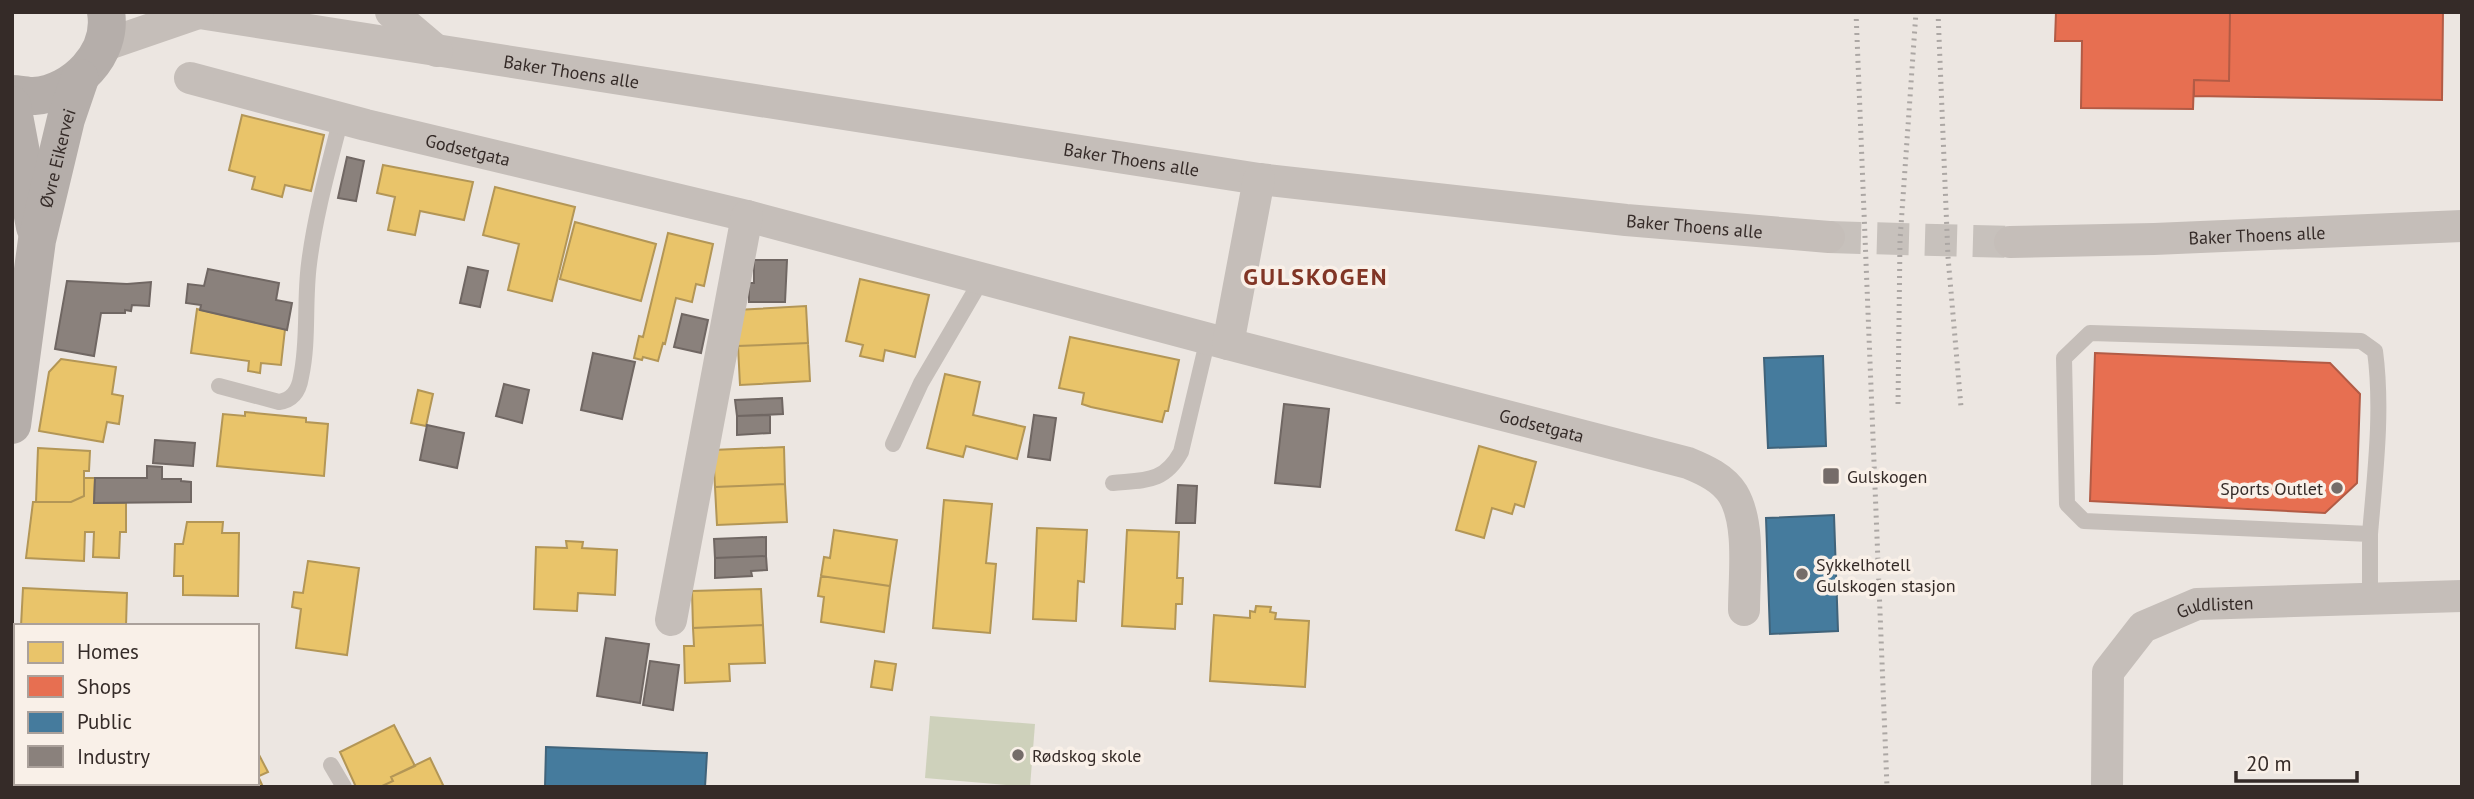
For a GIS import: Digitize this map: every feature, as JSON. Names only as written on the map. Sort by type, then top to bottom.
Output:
[{"type":"main road","points":[[12,94],[34,96],[58,90],[79,78],[93,63],[104,29]]},
{"type":"main road","name":"Øvre Eikervei","points":[[12,425],[37,240],[66,118],[79,78]]},
{"type":"main road","name":"Øvre Eikervei","points":[[12,105],[37,240]]},
{"type":"street","points":[[391,12],[437,51]]},
{"type":"street","name":"Baker Thoens alle","points":[[104,29],[196,13],[1259,179],[1626,220],[1829,237]]},
{"type":"street","name":"Godsetgata","points":[[190,78],[341,118],[747,216],[1688,463],[1720,479],[1733,494],[1740,512],[1744,549],[1744,610]]},
{"type":"street","points":[[1218,341],[1259,179]]},
{"type":"street","points":[[671,620],[747,216]]},
{"type":"street","name":"Baker Thoens alle","points":[[2010,242],[2462,226]]},
{"type":"street","name":"Guldlisten","points":[[2107,787],[2108,671],[2143,627],[2197,604],[2462,596]]},
{"type":"lane","points":[[219,386],[279,402],[287,401],[297,391],[305,350],[308,266],[341,118]]},
{"type":"lane","points":[[893,443],[921,383],[982,279]]},
{"type":"lane","points":[[2370,597],[2378,374],[2375,351],[2361,341],[2090,333],[2064,358],[2067,504],[2084,521],[2371,534]]},
{"type":"lane","points":[[1113,483],[1155,479],[1174,465],[1181,452],[1218,341]]},
{"type":"lane","points":[[331,765],[344,787]]},
{"type":"green space","points":[[930,716],[1035,724],[1030,787],[925,778]]},
{"type":"building: Homes","points":[[242,115],[324,135],[311,191],[285,185],[282,197],[252,189],[255,177],[229,170]]},
{"type":"building: Homes","points":[[383,165],[473,182],[464,220],[420,211],[415,235],[388,230],[395,197],[377,193]]},
{"type":"building: Homes","points":[[495,187],[575,207],[552,301],[508,290],[519,244],[483,235]]},
{"type":"building: Homes","points":[[575,222],[656,244],[641,301],[560,279]]},
{"type":"building: Homes","points":[[668,233],[713,244],[704,286],[696,284],[692,302],[676,298],[658,361],[643,357],[642,360],[634,358],[639,336],[643,337]]},
{"type":"building: Homes","points":[[860,279],[929,295],[915,357],[885,350],[883,361],[860,356],[863,345],[846,341]]},
{"type":"building: Homes","points":[[806,306],[808,343],[738,346],[736,310]]},
{"type":"building: Homes","points":[[197,309],[285,329],[281,365],[261,363],[260,373],[248,371],[249,361],[191,353]]},
{"type":"building: Homes","points":[[1070,337],[1179,360],[1168,411],[1165,411],[1162,422],[1091,407],[1082,404],[1084,393],[1059,388]]},
{"type":"building: Homes","points":[[808,343],[810,381],[740,385],[738,346]]},
{"type":"building: Homes","points":[[61,359],[116,367],[112,394],[123,396],[119,424],[107,422],[103,442],[39,431],[49,372]]},
{"type":"building: Homes","points":[[945,374],[980,382],[973,415],[1025,427],[1017,459],[966,446],[963,457],[927,448]]},
{"type":"building: Homes","points":[[418,390],[433,394],[426,426],[411,423]]},
{"type":"building: Homes","points":[[245,412],[306,418],[306,422],[328,424],[324,476],[217,466],[223,414],[245,416]]},
{"type":"building: Homes","points":[[1479,446],[1536,462],[1524,507],[1515,504],[1512,514],[1492,508],[1484,538],[1456,530]]},
{"type":"building: Homes","points":[[784,447],[785,484],[715,487],[713,450]]},
{"type":"building: Homes","points":[[38,448],[90,451],[89,471],[84,471],[84,496],[71,502],[36,502]]},
{"type":"building: Homes","points":[[84,478],[95,478],[94,503],[126,503],[126,532],[120,532],[119,558],[93,557],[94,532],[85,532],[84,561],[26,558],[33,502],[71,502],[84,496]]},
{"type":"building: Homes","points":[[785,484],[787,522],[717,525],[715,487]]},
{"type":"building: Homes","points":[[944,500],[992,504],[986,563],[996,564],[990,633],[933,628]]},
{"type":"building: Homes","points":[[187,522],[223,522],[222,533],[239,533],[238,596],[183,595],[183,576],[174,576],[175,544],[183,544]]},
{"type":"building: Homes","points":[[1037,528],[1087,530],[1084,582],[1078,581],[1076,621],[1033,619]]},
{"type":"building: Homes","points":[[834,530],[897,540],[890,586],[821,576],[824,557],[830,558]]},
{"type":"building: Homes","points":[[1127,530],[1179,532],[1177,578],[1183,578],[1182,604],[1176,604],[1175,629],[1122,626]]},
{"type":"building: Homes","points":[[566,541],[583,542],[582,548],[617,550],[615,595],[578,593],[577,611],[534,609],[536,547],[567,548]]},
{"type":"building: Homes","points":[[308,561],[359,568],[347,655],[296,648],[301,609],[292,607],[294,592],[303,593]]},
{"type":"building: Homes","points":[[821,576],[890,586],[884,632],[821,622],[824,597],[818,596]]},
{"type":"building: Homes","points":[[23,588],[127,593],[126,624],[21,624]]},
{"type":"building: Homes","points":[[761,589],[763,625],[693,628],[692,591]]},
{"type":"building: Homes","points":[[1256,606],[1271,607],[1270,612],[1276,613],[1275,619],[1309,621],[1305,687],[1210,681],[1214,615],[1250,618],[1250,611],[1255,612]]},
{"type":"building: Homes","points":[[763,625],[765,663],[729,664],[730,681],[685,683],[684,646],[694,646],[693,628]]},
{"type":"building: Homes","points":[[875,661],[896,664],[892,690],[871,687]]},
{"type":"building: Homes","points":[[394,725],[415,766],[391,777],[393,781],[380,787],[356,787],[340,752]]},
{"type":"building: Homes","points":[[259,755],[268,772],[259,776]]},
{"type":"building: Homes","points":[[430,758],[444,787],[380,787],[393,781],[391,777]]},
{"type":"building: Homes","points":[[259,778],[263,787],[237,787],[259,785]]},
{"type":"building: Homes","points":[[58,785],[120,785],[120,787]]},
{"type":"building: Homes","points":[[206,785],[230,785],[227,787]]},
{"type":"building: Shops","points":[[2056,12],[2230,12],[2229,81],[2194,80],[2193,109],[2081,108],[2082,41],[2055,41]]},
{"type":"building: Shops","points":[[2230,12],[2443,12],[2442,100],[2194,96],[2194,80],[2229,81]]},
{"type":"building: Shops","points":[[2095,353],[2330,363],[2360,394],[2357,483],[2325,513],[2090,501]]},
{"type":"building: Public","points":[[1823,356],[1826,446],[1768,448],[1764,358]]},
{"type":"building: Public","name":"Sykkelhotell Gulskogen stasjon","points":[[1834,515],[1838,631],[1770,634],[1766,518]]},
{"type":"building: Public","points":[[546,747],[707,753],[705,787],[545,787]]},
{"type":"building: Industry","points":[[347,157],[364,161],[356,201],[338,198]]},
{"type":"building: Industry","points":[[754,260],[787,260],[785,302],[749,302],[749,283],[754,283]]},
{"type":"building: Industry","points":[[468,267],[488,271],[480,307],[460,303]]},
{"type":"building: Industry","points":[[208,269],[279,283],[276,300],[292,303],[287,330],[200,310],[201,305],[186,303],[188,284],[204,286]]},
{"type":"building: Industry","points":[[67,281],[127,284],[151,282],[149,306],[132,305],[131,311],[125,310],[125,313],[101,313],[94,356],[55,349]]},
{"type":"building: Industry","points":[[682,314],[708,320],[701,353],[674,347]]},
{"type":"building: Industry","points":[[593,353],[635,362],[622,419],[581,410]]},
{"type":"building: Industry","points":[[504,384],[529,390],[522,423],[496,416]]},
{"type":"building: Industry","points":[[782,398],[783,414],[737,416],[735,400]]},
{"type":"building: Industry","points":[[1284,404],[1329,409],[1320,487],[1275,483]]},
{"type":"building: Industry","points":[[770,415],[770,433],[737,435],[737,416]]},
{"type":"building: Industry","points":[[1034,415],[1056,418],[1050,460],[1028,457]]},
{"type":"building: Industry","points":[[427,425],[464,433],[457,468],[420,460]]},
{"type":"building: Industry","points":[[155,440],[195,443],[193,466],[153,463]]},
{"type":"building: Industry","points":[[147,466],[162,467],[162,479],[191,482],[191,502],[94,503],[95,478],[147,478]]},
{"type":"building: Industry","points":[[1178,485],[1197,486],[1195,523],[1176,523]]},
{"type":"building: Industry","points":[[766,537],[766,556],[715,558],[714,539]]},
{"type":"building: Industry","points":[[766,556],[767,570],[751,571],[752,576],[715,578],[715,558]]},
{"type":"building: Industry","points":[[606,638],[649,644],[640,703],[597,696]]},
{"type":"building: Industry","points":[[650,661],[679,665],[673,710],[643,705]]},
{"type":"tunnel","points":[[1829,237],[2010,242]]},
{"type":"railway","points":[[1856,12],[1887,787]]},
{"type":"railway","points":[[1898,404],[1900,240],[1916,12]]},
{"type":"railway","points":[[1938,12],[1948,257],[1961,407]]},
{"type":"place","name":"Gulskogen","points":[[1831,476]]},
{"type":"place","name":"Sports Outlet","points":[[2337,488]]},
{"type":"place","name":"Sykkelhotell Gulskogen stasjon","points":[[1802,574]]},
{"type":"place","name":"Rødskog skole","points":[[1018,755]]},
{"type":"district","name":"GULSKOGEN","points":[[1316,276]]}]
